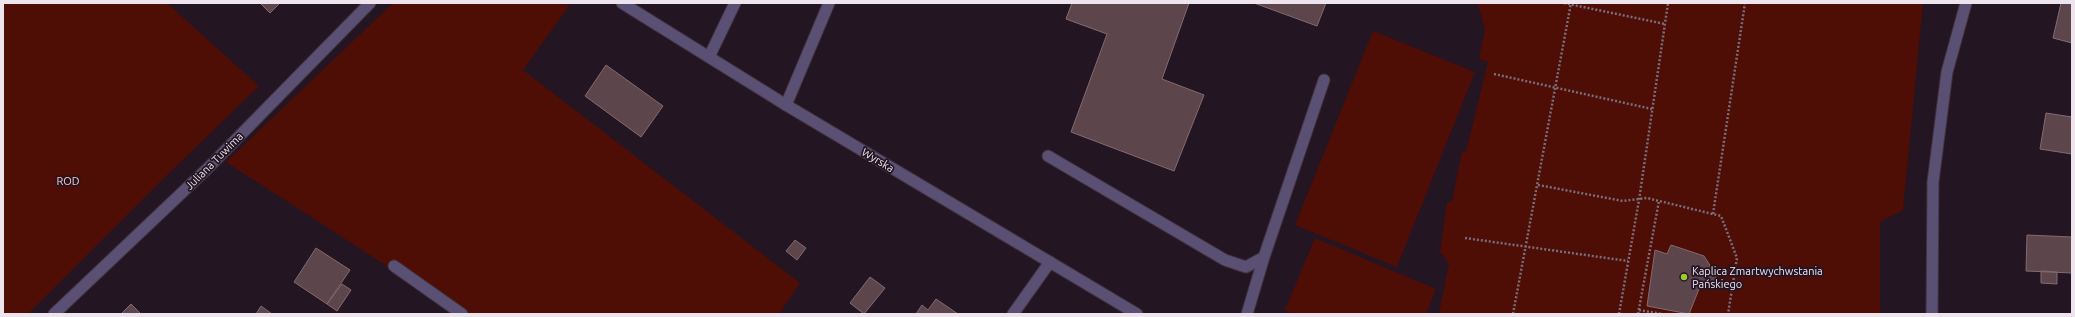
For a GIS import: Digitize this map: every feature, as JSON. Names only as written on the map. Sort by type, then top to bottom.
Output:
[{"type":"street","name":"Juliana Tuwima","points":[[54,314],[208,168],[370,3]]},
{"type":"street","name":"Wyrska","points":[[622,3],[786,105],[1137,314]]},
{"type":"street","points":[[709,57],[735,3]]},
{"type":"street","points":[[786,105],[829,3]]},
{"type":"street","points":[[1932,314],[1933,182],[1948,72],[1966,3]]},
{"type":"street","points":[[1247,314],[1264,257],[1324,80]]},
{"type":"street","points":[[1048,156],[1225,260],[1246,267],[1264,257]]},
{"type":"street","points":[[1013,314],[1050,262]]},
{"type":"street","points":[[394,266],[462,314]]},
{"type":"path","points":[[1564,3],[1665,24]]},
{"type":"path","points":[[1619,314],[1639,200],[1668,3]]},
{"type":"path","points":[[1713,214],[1745,3]]},
{"type":"path","points":[[1513,314],[1538,185],[1570,4]]},
{"type":"path","points":[[1494,74],[1652,109]]},
{"type":"path","points":[[1538,185],[1623,201],[1648,198],[1659,202],[1721,216],[1737,258],[1728,314]]},
{"type":"path","points":[[1638,314],[1659,202]]},
{"type":"path","points":[[1465,238],[1628,261]]},
{"type":"path","points":[[1639,310],[1662,314]]},
{"type":"green space","name":"ROD","points":[[3,3],[167,3],[259,86],[161,181],[28,314],[3,314]]},
{"type":"green space","points":[[393,3],[564,3],[569,6],[523,70],[800,283],[779,314],[461,314],[226,162]]},
{"type":"green space","points":[[1482,3],[1923,3],[1903,210],[1880,222],[1880,314],[1439,314],[1449,263],[1440,252],[1447,202],[1452,202],[1462,151],[1466,152],[1488,62],[1479,59],[1485,29],[1478,5]]},
{"type":"green space","points":[[1373,31],[1475,72],[1397,267],[1295,225]]},
{"type":"green space","points":[[1315,238],[1436,289],[1426,314],[1294,314],[1285,310]]},
{"type":"building","points":[[260,3],[280,3],[270,13]]},
{"type":"building","points":[[1072,3],[1189,3],[1162,79],[1204,95],[1174,171],[1071,132],[1107,34],[1066,19]]},
{"type":"building","points":[[1254,3],[1326,3],[1317,26]]},
{"type":"building","points":[[2061,3],[2072,3],[2072,43],[2053,38]]},
{"type":"building","points":[[606,65],[663,106],[641,137],[585,96]]},
{"type":"building","points":[[2046,113],[2072,117],[2072,154],[2040,149]]},
{"type":"building","points":[[2027,235],[2072,237],[2072,273],[2026,271]]},
{"type":"building","points":[[795,240],[806,248],[797,260],[786,251]]},
{"type":"building","name":"Kaplica Zmartwychwstania Pańskiego","points":[[1671,245],[1704,256],[1715,273],[1717,282],[1701,284],[1689,314],[1647,306],[1655,250],[1667,254]]},
{"type":"building","points":[[316,248],[350,270],[327,304],[294,282]]},
{"type":"building","points":[[2041,271],[2057,272],[2057,284],[2041,283]]},
{"type":"building","points":[[870,277],[885,288],[864,314],[850,303]]},
{"type":"building","points":[[342,284],[351,290],[337,311],[327,304]]},
{"type":"building","points":[[936,299],[958,314],[916,314],[922,305],[928,310]]},
{"type":"building","points":[[131,304],[141,314],[121,314]]},
{"type":"building","points":[[261,306],[272,314],[256,314]]},
{"type":"place","name":"Kaplica Zmartwychwstania Pańskiego","points":[[1684,277]]}]
